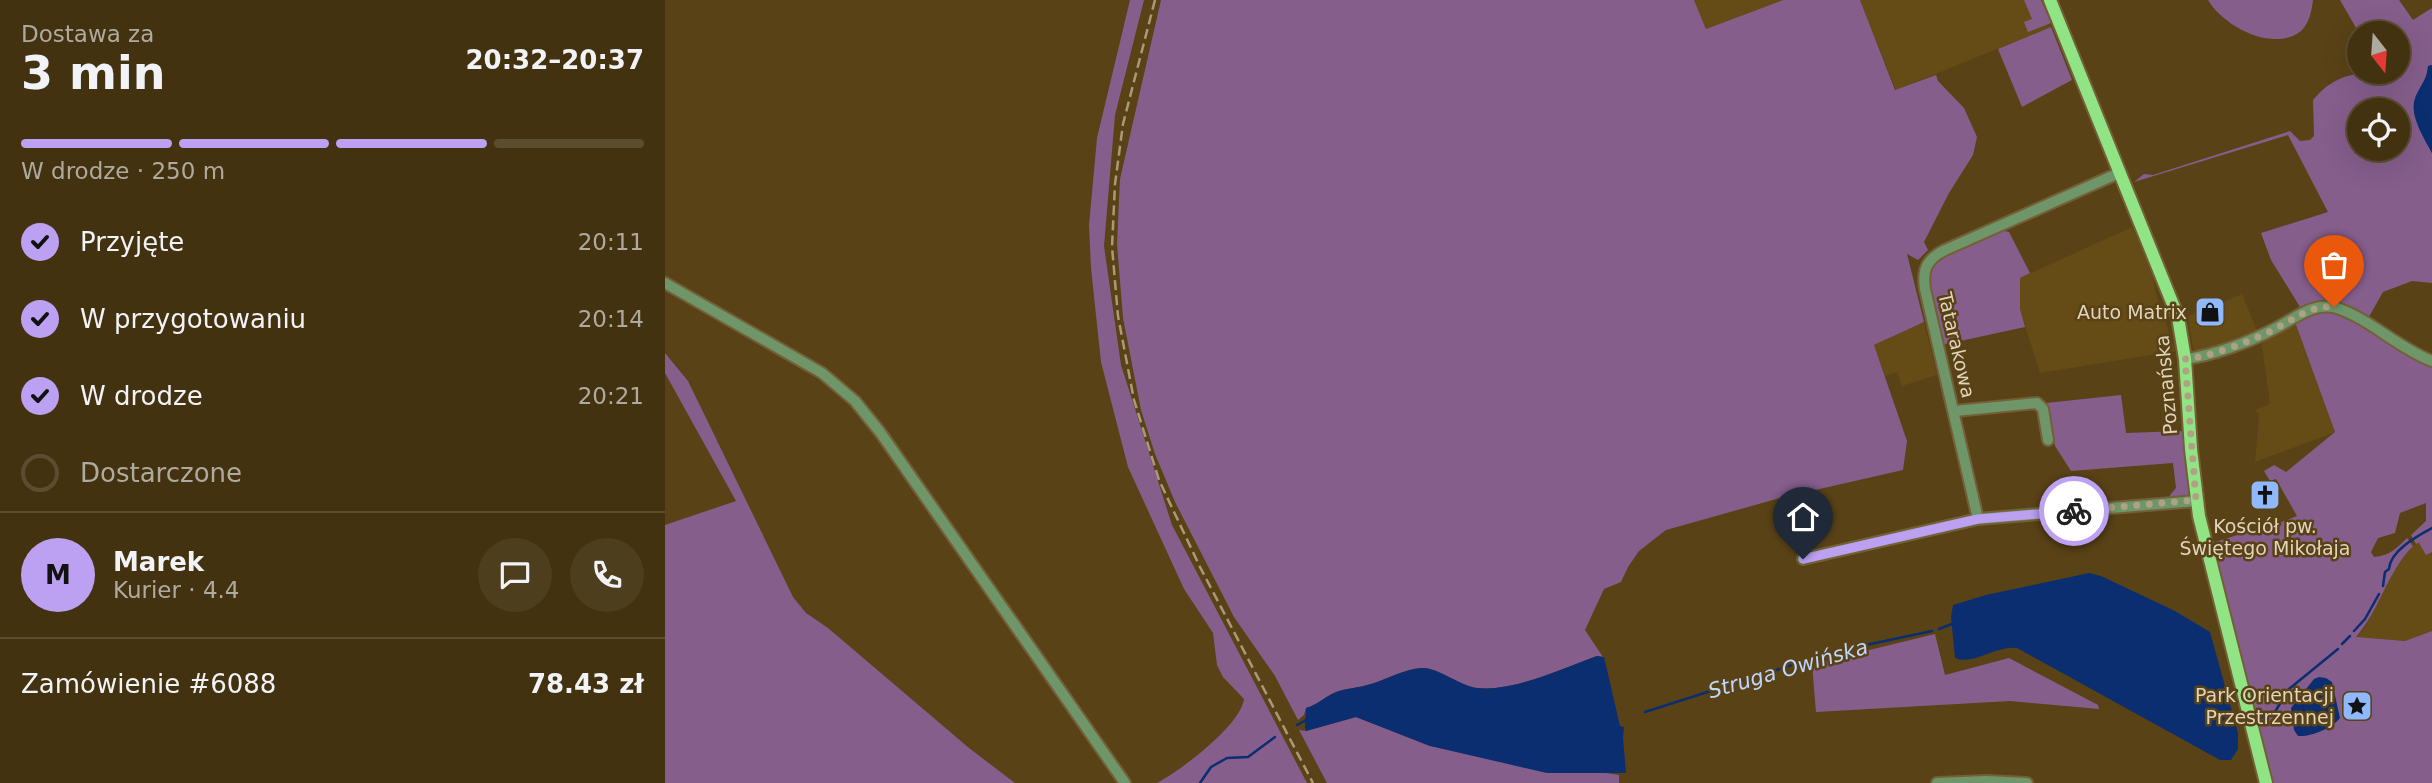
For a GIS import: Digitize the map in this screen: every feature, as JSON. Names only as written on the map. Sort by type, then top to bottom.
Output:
[{"type":"main road","name":"Poznańska","points":[[2050,0],[2172,300],[2181,332],[2196,500],[2202,535],[2266,783]]},
{"type":"street","name":"Tatarakowa","points":[[1978,519],[1924,282],[1929,260],[1945,250],[2119,173]]},
{"type":"street","points":[[665,283],[821,373],[855,401],[880,432],[1125,783]]},
{"type":"street","points":[[2185,359],[2259,336],[2313,308],[2327,306],[2351,314],[2405,348],[2432,361]]},
{"type":"street","points":[[1955,411],[2041,405],[2045,414],[2048,440]]},
{"type":"street","points":[[1803,559],[1978,519],[2196,500]]},
{"type":"street","points":[[1937,783],[2027,783]]},
{"type":"shaded area","points":[[1130,0],[1144,0],[1115,115],[1104,246],[1121,365],[1172,525],[1307,783],[1157,783],[1194,758],[1221,734],[1240,710],[1244,699],[1223,677],[1217,665],[1213,633],[1184,589],[1128,467],[1101,362],[1089,225],[1097,138]]},
{"type":"shaded area","points":[[1161,0],[1694,0],[1706,29],[1783,0],[1860,0],[1895,90],[1936,75],[1938,81],[1964,108],[1977,137],[1973,155],[1949,193],[1924,242],[1928,250],[1918,260],[1907,254],[1924,322],[1874,345],[1907,441],[1903,470],[1780,498],[1666,530],[1639,551],[1621,582],[1604,589],[1585,630],[1603,657],[1597,656],[1522,683],[1491,688],[1470,687],[1428,668],[1415,669],[1334,693],[1306,708],[1304,715],[1298,720],[1275,676],[1234,617],[1175,502],[1155,454],[1141,410],[1123,318],[1117,244],[1120,179]]},
{"type":"shaded area","points":[[1694,0],[1783,0],[1706,29]]},
{"type":"shaded area","points":[[1860,0],[2040,0],[2051,27],[1896,90]]},
{"type":"shaded area","points":[[2024,0],[2041,0],[2051,23],[2028,32],[2024,22],[2032,19]]},
{"type":"shaded area","points":[[2208,0],[2313,0],[2310,17],[2304,28],[2290,37],[2277,39],[2263,38],[2237,27],[2215,10]]},
{"type":"shaded area","points":[[2340,0],[2399,0],[2413,20],[2432,8],[2432,65],[2428,66],[2427,77],[2414,113],[2432,153],[2432,283],[2412,281],[2383,292],[2366,322],[2356,314],[2300,307],[2271,260],[2261,233],[2328,212],[2288,135],[2134,182],[2144,174],[2153,175],[2290,131],[2300,141],[2310,140],[2314,136],[2313,100],[2322,90],[2347,76],[2347,84],[2410,84],[2410,21],[2352,21]]},
{"type":"shaded area","points":[[2051,27],[2072,80],[2022,107],[1998,49]]},
{"type":"shaded area","points":[[2132,227],[2152,272],[2175,351],[2040,373],[2020,310],[2020,278]]},
{"type":"shaded area","points":[[2001,230],[2009,232],[2030,273],[2020,278],[2020,309],[2025,327],[1942,345],[1928,285],[1931,263]]},
{"type":"shaded area","points":[[2242,294],[2257,330],[2199,352],[2193,349],[2188,316]]},
{"type":"shaded area","points":[[2333,310],[2432,364],[2432,552],[2426,555],[2419,543],[2423,541],[2416,544],[2411,535],[2426,521],[2426,503],[2400,513],[2395,533],[2378,538],[2371,552],[2374,557],[2384,555],[2407,538],[2413,546],[2397,567],[2356,637],[2405,641],[2432,631],[2432,783],[2273,783],[2212,543],[2250,531],[2255,532],[2297,516],[2276,479],[2270,481],[2264,471],[2274,465],[2286,472],[2335,432],[2295,322],[2310,312]]},
{"type":"shaded area","points":[[1924,322],[1937,375],[1902,386],[1897,372],[1885,376],[1874,345]]},
{"type":"shaded area","points":[[2295,322],[2335,432],[2255,462],[2259,415],[2255,410],[2270,404],[2261,339]]},
{"type":"shaded area","points":[[665,353],[688,381],[793,597],[806,613],[828,628],[969,748],[1015,783],[665,783],[665,525],[736,501],[665,373]]},
{"type":"shaded area","points":[[2121,395],[2126,433],[2181,431],[2186,435],[2190,492],[2185,499],[2170,499],[2176,488],[2173,463],[2071,471],[2055,446],[2046,403]]},
{"type":"shaded area","points":[[2432,535],[2432,631],[2405,641],[2356,638],[2365,628],[2395,566],[2411,547]]},
{"type":"shaded area","points":[[1935,634],[1945,675],[2009,658],[2098,705],[2099,709],[2010,701],[1816,712],[1812,664]]},
{"type":"shaded area","points":[[1356,717],[1430,746],[1619,775],[1619,783],[1327,783],[1299,730],[1306,731]]},
{"type":"water","points":[[2432,65],[2432,153],[2419,129],[2414,102],[2428,66]]},
{"type":"water","points":[[2089,573],[2101,576],[2175,611],[2210,632],[2238,733],[2238,749],[2231,760],[2220,760],[2017,648],[2001,649],[1977,658],[1955,658],[1951,617],[1953,605],[1986,595]]},
{"type":"water","points":[[1597,656],[1604,657],[1620,726],[1624,727],[1626,773],[1547,773],[1430,746],[1356,717],[1306,731],[1305,728],[1306,708],[1338,691],[1371,684],[1409,670],[1428,668],[1470,687],[1491,688],[1522,683]]},
{"type":"water","points":[[2319,677],[2332,682],[2340,718],[2321,731],[2298,736],[2294,730],[2291,708],[2314,679]]},
{"type":"waterway","name":"Struga Owińska","points":[[2383,586],[2385,572],[2399,550],[2432,528]]},
{"type":"waterway","name":"Struga Owińska","points":[[2354,631],[2365,619],[2379,594]]},
{"type":"waterway","name":"Struga Owińska","points":[[1939,629],[1952,624]]},
{"type":"waterway","name":"Struga Owińska","points":[[1645,712],[1833,652],[1932,631]]},
{"type":"waterway","name":"Struga Owińska","points":[[2342,644],[2350,636]]},
{"type":"waterway","name":"Struga Owińska","points":[[2259,718],[2273,715],[2289,689],[2338,649]]},
{"type":"waterway","points":[[1297,725],[1306,720]]},
{"type":"waterway","points":[[1200,783],[1211,767],[1227,758],[1248,757],[1275,737]]},
{"type":"railway","points":[[1155,0],[1123,124],[1115,184],[1112,247],[1118,316],[1134,400],[1159,480],[1200,567],[1313,783]]},
{"type":"way so far","points":[[2074,511],[2196,500],[2185,359],[2259,336],[2313,308],[2334,307]]},
{"type":"place","name":"Auto Matrix","points":[[2210,312]]},
{"type":"place","name":"Kościół pw. Świętego Mikołaja","points":[[2265,495]]},
{"type":"place","name":"Park Orientacji Przestrzennej","points":[[2357,706]]},
{"type":"route","points":[[1803,559],[1978,519],[2074,511]]}]
